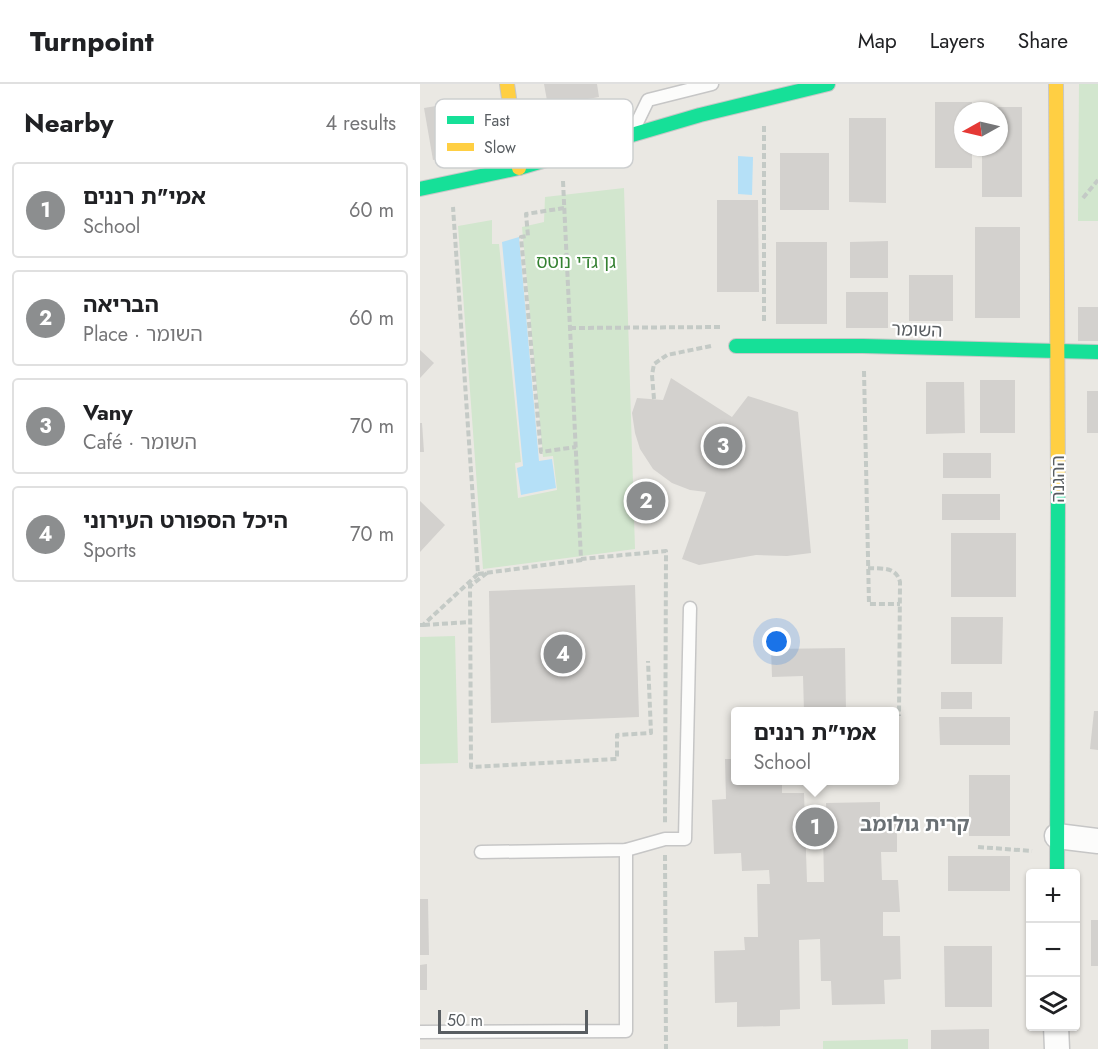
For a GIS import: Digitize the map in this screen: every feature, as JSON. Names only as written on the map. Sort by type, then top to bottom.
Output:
[{"type":"street","points":[[507,84],[509,99]]},
{"type":"street","points":[[633,135],[700,115],[812,86],[828,84]]},
{"type":"street","name":"ההגנה","points":[[1056,84],[1057,869]]},
{"type":"street","points":[[420,189],[519,168]]},
{"type":"street","name":"השומר","points":[[736,346],[863,346],[1098,352]]},
{"type":"street","points":[[1057,845],[1098,841]]},
{"type":"street","points":[[1056,1031],[1056,1049]]},
{"type":"lane","points":[[633,132],[648,100],[712,84]]},
{"type":"lane","points":[[481,852],[626,850],[665,839],[685,839],[690,608]]},
{"type":"lane","points":[[420,1032],[626,1031],[626,850]]},
{"type":"path","points":[[764,100],[764,346]]},
{"type":"path","points":[[562,168],[581,559],[589,559]]},
{"type":"path","points":[[452,183],[478,574]]},
{"type":"path","points":[[564,208],[526,214],[528,236],[521,237],[541,452],[576,447]]},
{"type":"path","points":[[570,328],[722,327]]},
{"type":"path","points":[[654,399],[652,375],[654,364],[667,355],[710,346],[736,346]]},
{"type":"path","points":[[863,346],[869,604],[900,604]]},
{"type":"path","points":[[422,625],[478,574],[666,551],[666,1049]]},
{"type":"path","points":[[868,568],[892,569],[898,574],[899,716]]},
{"type":"path","points":[[488,573],[470,586],[471,767],[617,759],[617,735],[651,733],[648,661]]},
{"type":"path","points":[[422,625],[470,622]]},
{"type":"path","points":[[978,847],[1057,845]]},
{"type":"green space","points":[[1079,84],[1098,84],[1098,221],[1078,221]]},
{"type":"green space","name":"גן גדי נוטס","points":[[624,188],[635,549],[483,569],[458,226],[492,220],[492,244],[499,244],[521,462],[515,463],[518,498],[557,490],[553,456],[543,457],[522,227],[544,222],[545,197]]},
{"type":"green space","points":[[455,636],[458,763],[420,764],[420,637]]},
{"type":"green space","points":[[908,1039],[908,1049],[823,1049],[823,1041]]},
{"type":"water","points":[[738,156],[753,157],[752,195],[738,194]]},
{"type":"water","points":[[519,237],[539,461],[552,459],[556,488],[521,495],[517,468],[523,466],[502,242]]},
{"type":"building","points":[[544,84],[597,84],[599,97],[547,99]]},
{"type":"building","points":[[935,102],[954,102],[954,156],[972,156],[972,168],[935,168]]},
{"type":"building","points":[[435,106],[435,160],[433,160],[424,108]]},
{"type":"building","points":[[1008,107],[1022,107],[1022,197],[982,197],[982,156],[1008,156]]},
{"type":"building","points":[[849,118],[886,118],[886,203],[849,202]]},
{"type":"building","points":[[780,153],[829,153],[829,210],[780,210]]},
{"type":"building","points":[[717,200],[758,200],[759,292],[717,292]]},
{"type":"building","points":[[975,227],[1020,227],[1020,318],[975,318]]},
{"type":"building","points":[[888,241],[888,278],[850,278],[850,242]]},
{"type":"building","points":[[776,242],[827,242],[827,324],[776,324]]},
{"type":"building","points":[[909,275],[953,275],[953,321],[909,321]]},
{"type":"building","points":[[846,292],[888,292],[888,328],[846,328]]},
{"type":"building","points":[[1078,307],[1098,307],[1098,341],[1078,341]]},
{"type":"building","points":[[420,350],[434,363],[420,378]]},
{"type":"building","points":[[671,378],[732,417],[748,396],[798,412],[811,553],[787,556],[756,555],[699,565],[682,559],[706,492],[690,490],[672,483],[653,469],[640,449],[632,413],[637,398],[663,400]]},
{"type":"building","points":[[980,380],[1015,380],[1015,433],[980,433]]},
{"type":"building","points":[[926,382],[964,382],[965,433],[926,434]]},
{"type":"building","points":[[1087,391],[1098,391],[1098,433],[1087,433]]},
{"type":"building","points":[[420,423],[422,423],[424,452],[420,452]]},
{"type":"building","points":[[943,453],[991,453],[991,478],[943,478]]},
{"type":"building","points":[[942,494],[1000,494],[1000,520],[942,520]]},
{"type":"building","points":[[420,501],[445,525],[420,552]]},
{"type":"building","points":[[951,533],[1016,533],[1016,597],[951,597]]},
{"type":"building","points":[[635,585],[639,717],[491,723],[489,591]]},
{"type":"building","points":[[951,617],[1003,617],[1002,664],[951,664]]},
{"type":"building","points":[[845,648],[846,707],[804,707],[803,676],[772,677],[771,649]]},
{"type":"building","points":[[941,692],[972,692],[972,709],[941,709]]},
{"type":"building","points":[[1094,711],[1098,711],[1098,750],[1090,749]]},
{"type":"building","points":[[939,717],[1010,717],[1010,745],[940,745]]},
{"type":"building","points":[[725,759],[731,759],[731,785],[782,785],[782,793],[804,793],[807,882],[824,882],[823,832],[827,831],[826,803],[880,802],[880,824],[897,824],[897,852],[881,852],[882,880],[898,880],[900,912],[883,912],[883,936],[900,936],[901,979],[884,980],[885,1004],[832,1005],[831,981],[821,981],[820,939],[799,940],[800,1009],[780,1010],[780,1026],[737,1027],[737,1002],[715,1003],[714,951],[745,950],[744,937],[758,937],[757,884],[770,884],[769,870],[742,871],[741,853],[714,854],[712,800],[726,799]]},
{"type":"building","points":[[969,775],[1010,775],[1010,836],[969,836]]},
{"type":"building","points":[[948,856],[1010,856],[1010,891],[948,891]]},
{"type":"building","points":[[420,899],[428,899],[429,955],[420,955]]},
{"type":"building","points":[[1091,920],[1098,920],[1098,966],[1091,966]]},
{"type":"building","points":[[944,946],[992,946],[992,1007],[945,1007]]},
{"type":"building","points":[[427,964],[427,990],[420,990],[420,965]]},
{"type":"building","points":[[989,1029],[989,1049],[931,1049],[931,1030]]},
{"type":"traffic: fast","points":[[633,135],[700,115],[828,84]]},
{"type":"traffic: fast","points":[[420,189],[519,168]]},
{"type":"traffic: fast","points":[[736,346],[863,346],[1098,352]]},
{"type":"traffic: fast","points":[[1057,869],[1058,488]]},
{"type":"traffic: slow","points":[[507,84],[509,99]]},
{"type":"traffic: slow","points":[[1056,84],[1058,488]]},
{"type":"place","name":"Vany","points":[[723,446]]},
{"type":"place","name":"הבריאה","points":[[646,501]]},
{"type":"place","name":"היכל הספורט העירוני","points":[[563,654]]},
{"type":"place","name":"אמי\"ת רננים","points":[[815,827]]},
{"type":"district","name":"קרית גולומב","points":[[915,824]]}]
